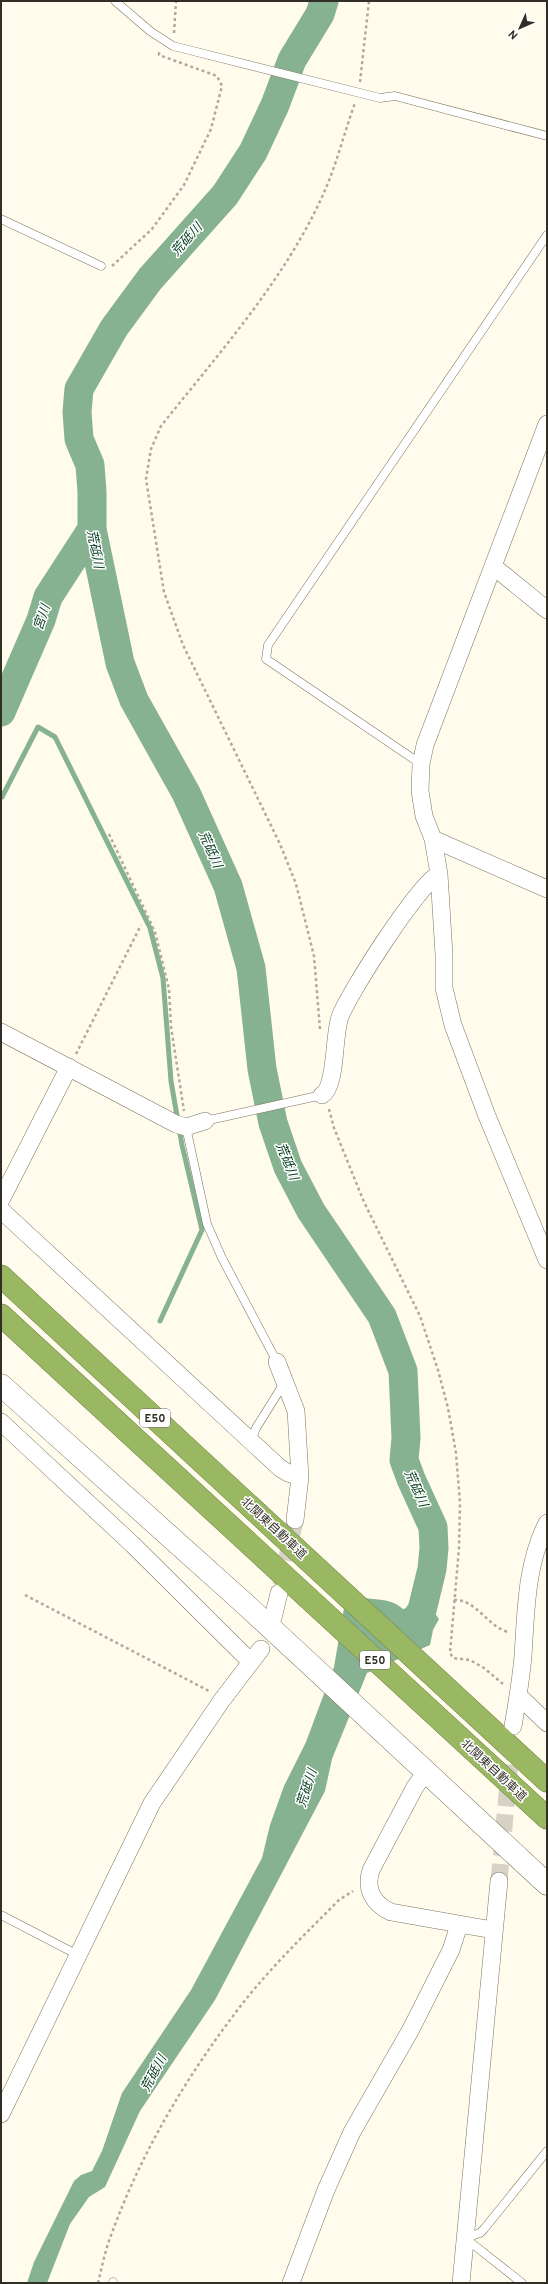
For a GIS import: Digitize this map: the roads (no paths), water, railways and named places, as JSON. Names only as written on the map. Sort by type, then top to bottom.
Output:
[{"type":"highway","name":"北関東自動車道","points":[[1,1276],[547,1781]]},
{"type":"highway","name":"北関東自動車道","points":[[1,1315],[547,1818]]},
{"type":"street","points":[[547,424],[433,723],[420,764],[420,791],[424,816],[433,839],[439,874],[444,955],[444,988],[453,1025],[489,1123],[547,1260]]},
{"type":"street","points":[[493,566],[547,610]]},
{"type":"street","points":[[433,839],[547,889]]},
{"type":"street","points":[[325,1093],[331,1082],[335,1036],[340,1017],[350,996],[410,904],[432,877],[439,874]]},
{"type":"street","points":[[1,1032],[171,1122],[186,1127],[204,1121]]},
{"type":"street","points":[[1,1200],[69,1067]]},
{"type":"street","points":[[1,1210],[280,1468],[288,1473],[300,1477]]},
{"type":"street","points":[[277,1362],[296,1411],[300,1477],[295,1520]]},
{"type":"street","points":[[1,1385],[117,1488],[547,1884]]},
{"type":"street","points":[[1,1422],[132,1544],[256,1656],[222,1700],[152,1803],[1,2114]]},
{"type":"street","points":[[513,1726],[518,1695],[528,1593],[535,1551],[547,1523]]},
{"type":"street","points":[[273,1618],[279,1593]]},
{"type":"street","points":[[518,1695],[547,1723]]},
{"type":"street","points":[[419,1766],[414,1787],[371,1870],[369,1878],[370,1891],[377,1904],[391,1912],[493,1930]]},
{"type":"street","points":[[461,2283],[493,1930],[499,1881]]},
{"type":"street","points":[[291,2283],[326,2190],[352,2132],[410,2031],[451,1950],[459,1925]]},
{"type":"lane","points":[[115,1],[173,46],[242,62],[380,98],[395,96],[547,136]]},
{"type":"lane","points":[[1,219],[101,266]]},
{"type":"lane","points":[[420,764],[266,659],[268,646],[547,235]]},
{"type":"lane","points":[[204,1121],[325,1093]]},
{"type":"lane","points":[[186,1127],[207,1224],[222,1258],[277,1362]]},
{"type":"lane","points":[[251,1442],[281,1388],[286,1383]]},
{"type":"lane","points":[[1,1915],[78,1955]]},
{"type":"lane","points":[[465,2238],[480,2233],[484,2229],[547,2151]]},
{"type":"lane","points":[[465,2238],[522,2283]]},
{"type":"water","points":[[365,1598],[395,1603],[403,1609],[412,1607],[421,1600],[427,1602],[439,1619],[433,1630],[430,1645],[367,1673],[332,1759],[325,1791],[215,2000],[140,2111],[105,2187],[89,2197],[70,2224],[47,2283],[27,2283],[34,2262],[74,2181],[81,2175],[92,2171],[102,2151],[122,2093],[191,1990],[262,1858],[270,1825],[284,1786],[306,1742],[334,1667],[344,1608]]},
{"type":"waterway","name":"荒砥川","points":[[324,1],[320,14],[292,60],[275,105],[253,152],[225,195],[150,279],[114,328],[79,389],[77,412],[79,439],[90,465],[92,529],[120,663],[134,700],[186,793],[228,886],[251,968],[262,1069],[273,1123],[288,1167],[311,1211],[382,1316],[403,1371],[406,1438],[404,1460],[433,1527],[434,1548],[432,1569],[422,1610],[415,1620],[400,1628]]},
{"type":"waterway","name":"宮川","points":[[1,712],[41,620],[48,597],[92,529]]},
{"type":"waterway","points":[[3,709],[11,714]]},
{"type":"waterway","points":[[2,797],[38,727],[55,737],[150,928],[163,978],[171,1081],[182,1145],[202,1230],[160,1321]]},
{"type":"tunnel","points":[[281,1585],[295,1520]]},
{"type":"tunnel","points":[[499,1881],[512,1740]]}]
